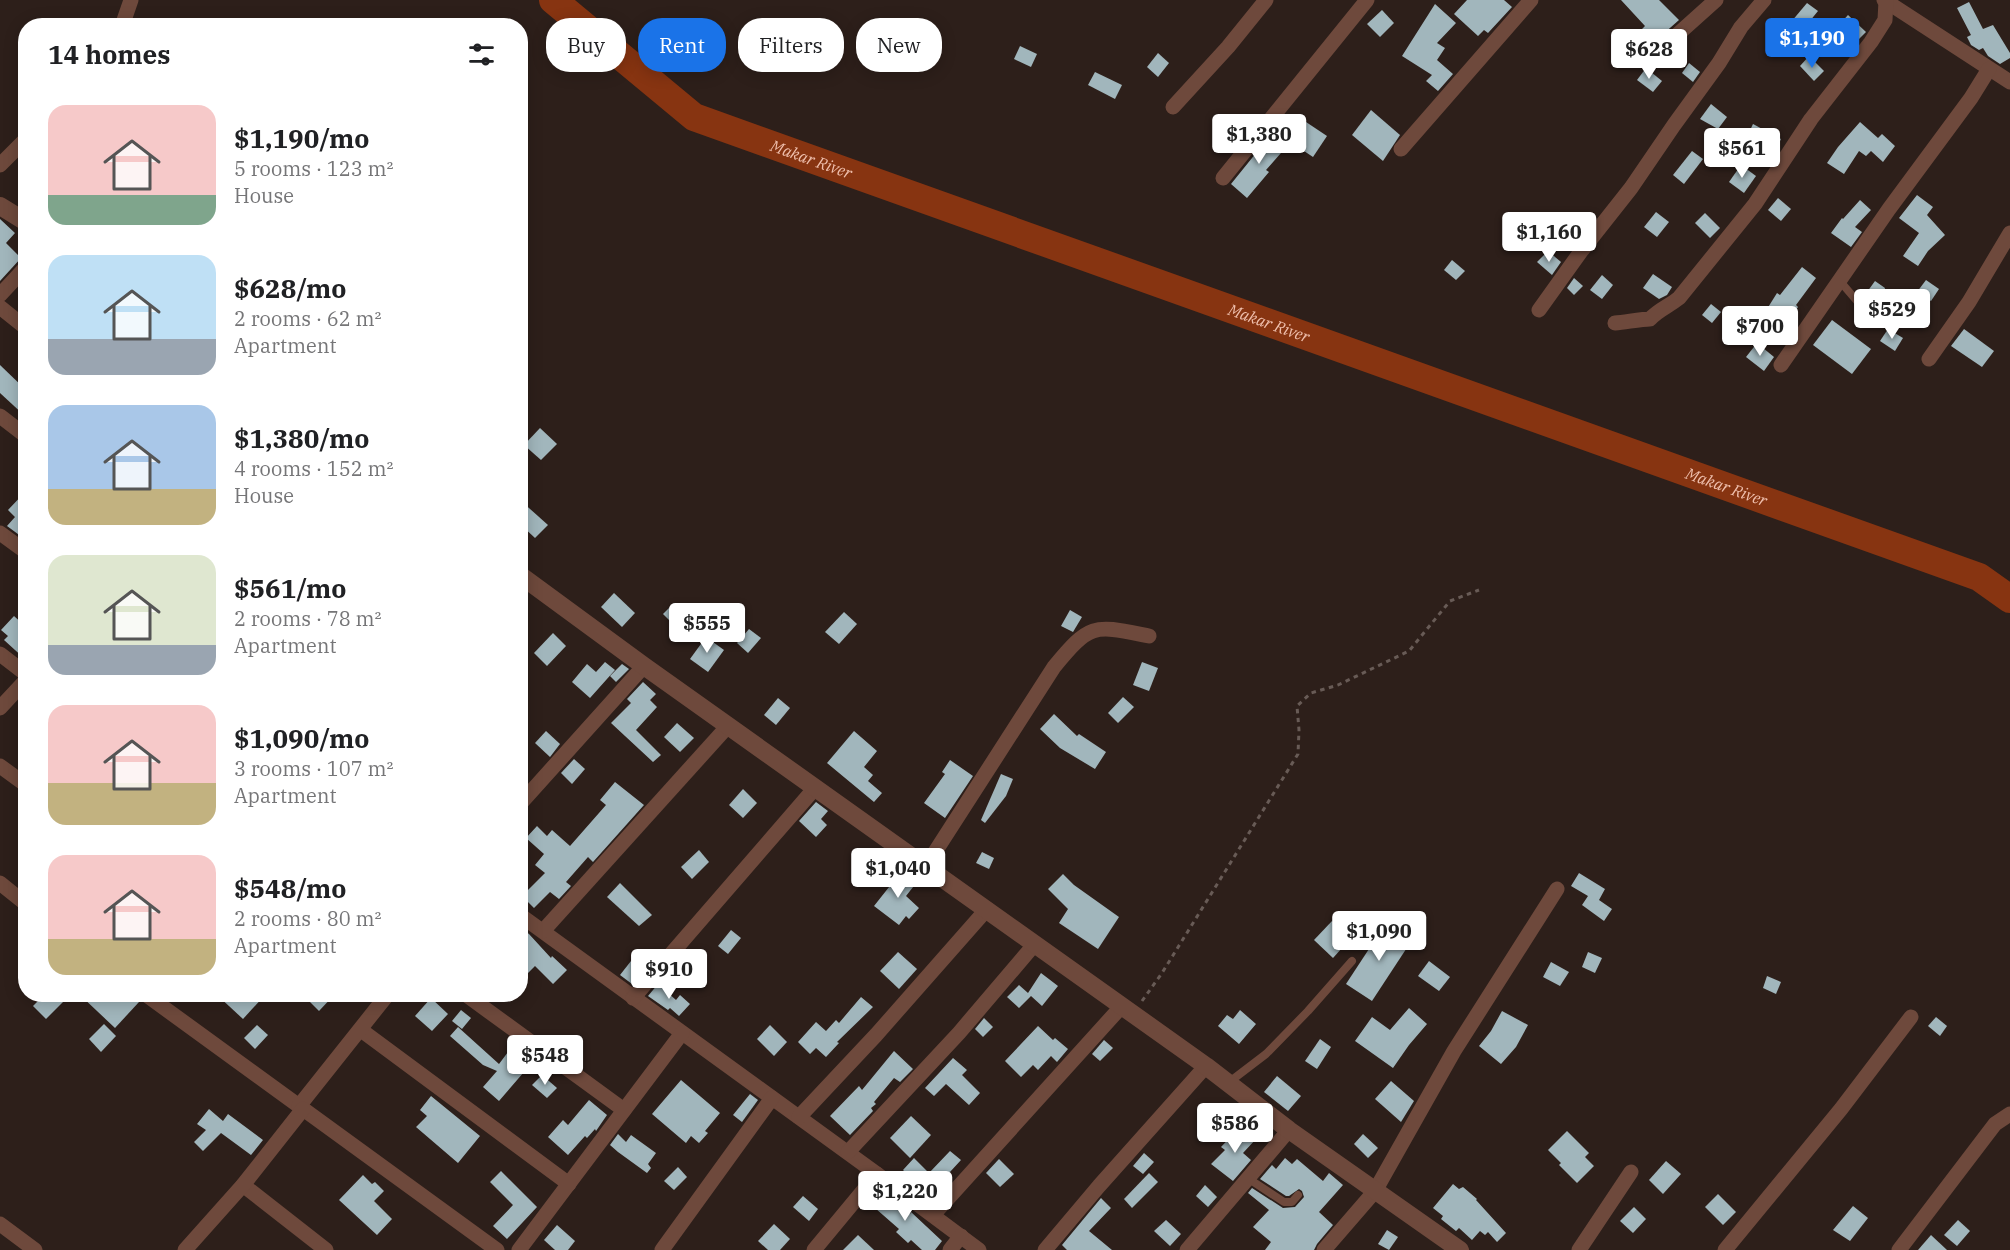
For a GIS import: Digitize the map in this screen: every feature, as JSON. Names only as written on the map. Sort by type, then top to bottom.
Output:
[{"type":"street","points":[[125,18],[131,0]]},
{"type":"street","points":[[1173,107],[1228,47],[1266,0]]},
{"type":"street","points":[[1223,178],[1367,0]]},
{"type":"street","points":[[1401,148],[1531,0]]},
{"type":"street","points":[[1648,51],[1668,44],[1716,0]]},
{"type":"street","points":[[1539,310],[1631,188],[1719,63],[1741,27],[1764,0]]},
{"type":"street","points":[[1885,1],[2010,82]]},
{"type":"street","points":[[1616,322],[1639,322],[1643,319],[1650,319],[1656,312],[1671,305],[1678,298],[1755,204],[1811,119],[1871,42],[1885,20],[1885,1]]},
{"type":"street","points":[[1781,365],[1839,280],[1971,98],[1989,69]]},
{"type":"street","points":[[0,165],[18,147]]},
{"type":"street","points":[[0,206],[18,217]]},
{"type":"street","points":[[1929,359],[1970,302],[2010,233]]},
{"type":"street","points":[[0,295],[18,276]]},
{"type":"street","points":[[0,308],[18,322]]},
{"type":"street","points":[[0,416],[18,430]]},
{"type":"street","points":[[0,533],[18,546]]},
{"type":"street","points":[[528,581],[1126,1011],[1206,1066],[1289,1130],[1460,1250]]},
{"type":"street","points":[[927,866],[1054,667],[1075,641],[1090,631],[1107,628],[1149,636]]},
{"type":"street","points":[[0,654],[18,668]]},
{"type":"street","points":[[528,795],[644,666]]},
{"type":"street","points":[[0,708],[18,689]]},
{"type":"street","points":[[543,931],[728,726]]},
{"type":"street","points":[[0,766],[18,779]]},
{"type":"street","points":[[633,998],[815,788]]},
{"type":"street","points":[[0,883],[18,898]]},
{"type":"street","points":[[1324,1250],[1375,1191],[1454,1051],[1557,889]]},
{"type":"street","points":[[799,1117],[876,1035],[987,909]]},
{"type":"street","points":[[528,921],[848,1152],[979,1250]]},
{"type":"street","points":[[848,1152],[959,1033],[1034,945]]},
{"type":"street","points":[[156,1002],[497,1250]]},
{"type":"street","points":[[185,1250],[243,1185],[382,1002]]},
{"type":"street","points":[[476,1002],[624,1110]]},
{"type":"street","points":[[933,1215],[1126,1011]]},
{"type":"street","points":[[1725,1250],[1841,1109],[1911,1017]]},
{"type":"street","points":[[361,1030],[569,1184]]},
{"type":"street","points":[[519,1250],[682,1033]]},
{"type":"street","points":[[1045,1250],[1099,1185],[1206,1066]]},
{"type":"street","points":[[662,1250],[772,1098]]},
{"type":"street","points":[[1899,1250],[1995,1124],[2010,1114]]},
{"type":"street","points":[[1186,1250],[1289,1130]]},
{"type":"street","points":[[1579,1250],[1631,1172]]},
{"type":"street","points":[[814,1250],[877,1174]]},
{"type":"street","points":[[243,1185],[326,1250]]},
{"type":"street","points":[[0,1224],[35,1250]]},
{"type":"street","points":[[950,1250],[961,1236]]},
{"type":"lane","points":[[1839,280],[1857,301]]},
{"type":"lane","points":[[1227,1084],[1274,1045],[1352,961]]},
{"type":"lane","points":[[1249,1179],[1284,1202],[1292,1202],[1298,1195]]},
{"type":"path","points":[[1126,1011],[1162,973],[1298,753],[1297,706],[1311,693],[1338,685],[1409,651],[1450,601],[1479,590]]},
{"type":"building","points":[[1467,0],[1504,0],[1512,7],[1488,33],[1484,30],[1478,36],[1454,14]]},
{"type":"building","points":[[1621,0],[1659,0],[1679,20],[1653,40],[1642,29],[1645,26]]},
{"type":"building","points":[[1969,2],[1983,29],[1993,25],[2010,53],[2010,58],[2000,64],[1988,56],[1983,48],[1979,50],[1971,45],[1967,37],[1971,35],[1957,8]]},
{"type":"building","points":[[1807,3],[1818,11],[1797,37],[1786,28]]},
{"type":"building","points":[[1435,4],[1456,23],[1437,43],[1445,48],[1437,60],[1453,74],[1438,91],[1426,81],[1432,75],[1402,56]]},
{"type":"building","points":[[1382,10],[1394,23],[1380,37],[1367,24]]},
{"type":"building","points":[[1848,15],[1866,32],[1854,44],[1837,27]]},
{"type":"building","points":[[1020,46],[1037,54],[1031,67],[1014,59]]},
{"type":"building","points":[[1158,53],[1169,63],[1158,77],[1147,67]]},
{"type":"building","points":[[1809,56],[1824,71],[1814,81],[1800,66]]},
{"type":"building","points":[[1689,63],[1700,72],[1693,82],[1682,73]]},
{"type":"building","points":[[1646,68],[1662,81],[1653,92],[1637,80]]},
{"type":"building","points":[[1095,72],[1122,85],[1115,99],[1088,85]]},
{"type":"building","points":[[1711,104],[1727,117],[1718,129],[1700,119]]},
{"type":"building","points":[[1371,110],[1400,135],[1383,161],[1352,135]]},
{"type":"building","points":[[1297,116],[1327,136],[1313,157],[1283,137]]},
{"type":"building","points":[[1860,122],[1878,138],[1882,134],[1895,146],[1883,162],[1871,151],[1866,156],[1859,151],[1844,174],[1827,163]]},
{"type":"building","points":[[1753,124],[1781,139],[1772,158],[1744,143]]},
{"type":"building","points":[[1273,132],[1288,145],[1266,170],[1269,172],[1247,198],[1231,184]]},
{"type":"building","points":[[1692,151],[1703,159],[1684,184],[1673,175]]},
{"type":"building","points":[[1741,165],[1756,176],[1744,193],[1729,182]]},
{"type":"building","points":[[1917,195],[1933,207],[1927,215],[1945,235],[1928,251],[1918,266],[1903,256],[1919,233],[1899,218]]},
{"type":"building","points":[[1778,198],[1791,209],[1781,221],[1768,210]]},
{"type":"building","points":[[1860,200],[1871,210],[1855,227],[1862,232],[1851,247],[1831,233]]},
{"type":"building","points":[[1656,212],[1669,222],[1657,237],[1644,227]]},
{"type":"building","points":[[1705,213],[1720,228],[1710,238],[1695,223]]},
{"type":"building","points":[[0,219],[15,233],[6,243],[18,255],[18,261],[0,281]]},
{"type":"building","points":[[1548,251],[1561,262],[1552,275],[1537,262]]},
{"type":"building","points":[[1452,260],[1465,271],[1456,280],[1444,270]]},
{"type":"building","points":[[1802,267],[1816,278],[1796,305],[1798,307],[1788,323],[1767,309],[1777,293],[1780,295]]},
{"type":"building","points":[[1653,274],[1672,287],[1667,295],[1659,299],[1643,288]]},
{"type":"building","points":[[1602,275],[1613,285],[1602,299],[1590,290]]},
{"type":"building","points":[[1574,278],[1583,286],[1574,295],[1567,288]]},
{"type":"building","points":[[1926,280],[1939,289],[1931,301],[1917,292]]},
{"type":"building","points":[[1875,281],[1885,288],[1884,292],[1887,294],[1877,310],[1862,299]]},
{"type":"building","points":[[1711,304],[1721,312],[1712,323],[1702,315]]},
{"type":"building","points":[[1832,320],[1871,349],[1852,374],[1813,345]]},
{"type":"building","points":[[1888,329],[1903,338],[1895,351],[1880,341]]},
{"type":"building","points":[[1964,329],[1994,351],[1982,367],[1951,346]]},
{"type":"building","points":[[1757,343],[1774,357],[1764,371],[1746,357]]},
{"type":"building","points":[[0,365],[18,382],[18,410],[0,393]]},
{"type":"building","points":[[540,428],[557,444],[541,460],[528,449],[528,441]]},
{"type":"building","points":[[18,499],[18,534],[7,526],[15,517],[8,510]]},
{"type":"building","points":[[528,507],[548,525],[535,538],[528,531]]},
{"type":"building","points":[[614,593],[635,613],[622,627],[601,607]]},
{"type":"building","points":[[674,603],[688,617],[677,628],[663,614]]},
{"type":"building","points":[[1070,610],[1082,617],[1073,632],[1061,626]]},
{"type":"building","points":[[844,612],[857,624],[839,644],[825,632]]},
{"type":"building","points":[[14,616],[18,620],[18,653],[4,640],[8,636],[1,630]]},
{"type":"building","points":[[749,629],[761,638],[748,653],[737,643]]},
{"type":"building","points":[[553,633],[566,646],[547,666],[534,653]]},
{"type":"building","points":[[706,637],[724,650],[708,672],[690,659]]},
{"type":"building","points":[[605,662],[615,670],[590,698],[572,682],[587,664],[596,672]]},
{"type":"building","points":[[1142,662],[1158,668],[1149,691],[1133,685]]},
{"type":"building","points":[[622,664],[629,669],[616,682],[610,676]]},
{"type":"building","points":[[643,682],[656,694],[650,700],[657,707],[636,730],[661,755],[653,762],[611,723],[631,703],[627,699]]},
{"type":"building","points":[[1123,697],[1134,707],[1118,723],[1108,713]]},
{"type":"building","points":[[778,698],[790,708],[776,725],[764,715]]},
{"type":"building","points":[[1054,714],[1077,736],[1079,734],[1106,752],[1095,769],[1060,748],[1040,729]]},
{"type":"building","points":[[677,723],[694,738],[680,752],[664,737]]},
{"type":"building","points":[[546,731],[560,744],[550,757],[535,743]]},
{"type":"building","points":[[854,731],[877,751],[864,767],[873,775],[868,781],[882,793],[874,802],[827,763]]},
{"type":"building","points":[[574,759],[585,769],[572,784],[561,773]]},
{"type":"building","points":[[950,760],[973,776],[945,818],[924,803],[945,774],[942,772]]},
{"type":"building","points":[[1001,774],[1013,779],[1006,796],[985,823],[981,820]]},
{"type":"building","points":[[615,782],[644,805],[593,862],[588,857],[566,882],[571,886],[559,899],[550,892],[534,908],[528,902],[528,890],[545,873],[535,865],[544,854],[528,840],[528,836],[537,826],[547,836],[552,830],[570,846],[606,805],[600,800]]},
{"type":"building","points":[[743,789],[757,803],[743,818],[729,805]]},
{"type":"building","points":[[816,802],[828,811],[821,819],[827,825],[816,837],[799,821]]},
{"type":"building","points":[[699,850],[709,862],[692,879],[681,867]]},
{"type":"building","points":[[982,852],[994,858],[989,869],[976,863]]},
{"type":"building","points":[[900,869],[917,882],[906,896],[919,908],[909,919],[906,916],[899,925],[874,906]]},
{"type":"building","points":[[1579,873],[1605,889],[1599,900],[1612,909],[1604,921],[1582,905],[1588,896],[1571,886]]},
{"type":"building","points":[[1063,874],[1074,885],[1119,917],[1098,949],[1059,923],[1068,909],[1048,889]]},
{"type":"building","points":[[620,883],[652,915],[639,926],[607,897]]},
{"type":"building","points":[[1332,921],[1351,938],[1333,958],[1314,940]]},
{"type":"building","points":[[1386,923],[1412,940],[1372,1001],[1346,984]]},
{"type":"building","points":[[731,930],[741,938],[728,954],[718,946]]},
{"type":"building","points":[[528,933],[551,958],[552,956],[567,970],[553,984],[535,966],[528,973]]},
{"type":"building","points":[[898,952],[917,969],[899,989],[880,971]]},
{"type":"building","points":[[1588,952],[1602,958],[1595,973],[1582,967]]},
{"type":"building","points":[[631,961],[643,972],[632,984],[620,975]]},
{"type":"building","points":[[1429,961],[1450,977],[1439,991],[1418,976]]},
{"type":"building","points":[[1551,962],[1569,972],[1560,986],[1543,977]]},
{"type":"building","points":[[1041,973],[1058,986],[1042,1006],[1031,996],[1019,1008],[1007,997],[1019,985],[1028,993]]},
{"type":"building","points":[[1767,976],[1781,982],[1776,994],[1763,988]]},
{"type":"building","points":[[658,984],[676,1000],[680,995],[690,1004],[679,1016],[670,1008],[668,1010],[648,996]]},
{"type":"building","points":[[861,997],[873,1007],[837,1042],[839,1043],[826,1057],[816,1048],[810,1054],[798,1042],[816,1022],[826,1031],[836,1020],[839,1023]]},
{"type":"building","points":[[37,1002],[63,1002],[46,1019],[33,1006]]},
{"type":"building","points":[[87,1002],[139,1002],[115,1028]]},
{"type":"building","points":[[225,1002],[259,1002],[243,1019]]},
{"type":"building","points":[[310,1002],[327,1002],[319,1011]]},
{"type":"building","points":[[427,1002],[435,1002],[448,1014],[432,1031],[415,1016]]},
{"type":"building","points":[[1409,1008],[1427,1024],[1393,1068],[1355,1041],[1372,1017],[1390,1030]]},
{"type":"building","points":[[461,1010],[471,1018],[462,1029],[452,1021]]},
{"type":"building","points":[[1240,1010],[1256,1024],[1239,1044],[1218,1026],[1227,1015],[1233,1019]]},
{"type":"building","points":[[1502,1011],[1528,1025],[1516,1047],[1501,1064],[1479,1046]]},
{"type":"building","points":[[1936,1017],[1947,1026],[1940,1036],[1928,1026]]},
{"type":"building","points":[[984,1018],[993,1027],[983,1037],[975,1029]]},
{"type":"building","points":[[104,1024],[116,1036],[101,1052],[89,1039]]},
{"type":"building","points":[[257,1025],[268,1035],[255,1049],[244,1038]]},
{"type":"building","points":[[770,1025],[787,1042],[774,1056],[757,1039]]},
{"type":"building","points":[[1038,1026],[1053,1040],[1055,1038],[1068,1049],[1057,1062],[1051,1056],[1038,1070],[1033,1065],[1021,1077],[1005,1061]]},
{"type":"building","points":[[458,1027],[499,1064],[508,1052],[520,1061],[516,1066],[524,1072],[499,1101],[483,1087],[497,1071],[483,1065],[450,1036]]},
{"type":"building","points":[[1320,1039],[1331,1047],[1317,1069],[1305,1061]]},
{"type":"building","points":[[1104,1040],[1113,1048],[1100,1061],[1092,1054]]},
{"type":"building","points":[[894,1051],[913,1069],[900,1082],[894,1078],[874,1102],[876,1104],[871,1108],[873,1111],[850,1135],[830,1116],[859,1086],[862,1090]]},
{"type":"building","points":[[953,1058],[967,1070],[962,1075],[980,1093],[969,1105],[946,1084],[934,1096],[925,1088]]},
{"type":"building","points":[[542,1075],[557,1088],[547,1098],[532,1085]]},
{"type":"building","points":[[1277,1076],[1301,1096],[1288,1111],[1264,1092]]},
{"type":"building","points":[[681,1080],[720,1113],[705,1131],[708,1133],[699,1143],[691,1136],[686,1143],[652,1114]]},
{"type":"building","points":[[1391,1081],[1414,1101],[1401,1122],[1375,1099]]},
{"type":"building","points":[[750,1094],[758,1100],[742,1122],[733,1115]]},
{"type":"building","points":[[431,1096],[480,1136],[458,1163],[416,1127],[427,1116],[420,1110]]},
{"type":"building","points":[[589,1100],[607,1115],[596,1131],[595,1129],[587,1138],[585,1136],[568,1155],[548,1137],[563,1120],[568,1125]]},
{"type":"building","points":[[209,1109],[223,1121],[228,1114],[263,1140],[251,1155],[221,1133],[203,1151],[194,1142],[206,1130],[197,1124]]},
{"type":"building","points":[[911,1116],[931,1135],[910,1158],[890,1138]]},
{"type":"building","points":[[1241,1126],[1256,1139],[1243,1153],[1251,1160],[1233,1181],[1211,1164],[1225,1150],[1221,1147]]},
{"type":"building","points":[[1567,1131],[1589,1153],[1585,1157],[1594,1166],[1577,1183],[1548,1150]]},
{"type":"building","points":[[618,1134],[626,1142],[631,1135],[656,1153],[648,1164],[651,1168],[647,1173],[610,1145]]},
{"type":"building","points":[[1363,1134],[1378,1148],[1368,1158],[1354,1144]]},
{"type":"building","points":[[950,1151],[961,1160],[930,1197],[903,1170],[914,1158],[929,1173]]},
{"type":"building","points":[[1144,1153],[1154,1162],[1143,1174],[1133,1166]]},
{"type":"building","points":[[1285,1158],[1292,1164],[1297,1159],[1323,1181],[1329,1173],[1343,1185],[1319,1212],[1333,1225],[1314,1250],[1265,1250],[1271,1242],[1253,1227],[1269,1210],[1248,1193],[1252,1188],[1283,1208],[1295,1207],[1304,1197],[1299,1189],[1286,1196],[1260,1179],[1272,1165],[1276,1169]]},
{"type":"building","points":[[999,1159],[1014,1174],[1000,1187],[986,1173]]},
{"type":"building","points":[[1666,1161],[1681,1174],[1663,1194],[1649,1180]]},
{"type":"building","points":[[678,1167],[687,1177],[674,1190],[664,1181]]},
{"type":"building","points":[[501,1171],[537,1207],[507,1239],[493,1226],[513,1205],[490,1182]]},
{"type":"building","points":[[1149,1173],[1158,1182],[1132,1208],[1124,1199]]},
{"type":"building","points":[[363,1175],[384,1191],[374,1201],[392,1219],[377,1235],[339,1200]]},
{"type":"building","points":[[1453,1184],[1459,1189],[1463,1187],[1477,1199],[1506,1233],[1497,1242],[1488,1232],[1485,1235],[1480,1231],[1472,1240],[1459,1228],[1456,1231],[1441,1219],[1443,1216],[1433,1208]]},
{"type":"building","points":[[1205,1185],[1217,1197],[1208,1207],[1196,1196]]},
{"type":"building","points":[[879,1187],[910,1214],[911,1212],[942,1241],[935,1250],[922,1250],[911,1240],[908,1243],[896,1232],[899,1229],[867,1201]]},
{"type":"building","points":[[1718,1194],[1736,1212],[1723,1225],[1705,1207]]},
{"type":"building","points":[[803,1196],[818,1209],[809,1221],[793,1207]]},
{"type":"building","points":[[1101,1198],[1111,1208],[1089,1231],[1112,1250],[1067,1250],[1062,1245]]},
{"type":"building","points":[[1853,1206],[1868,1218],[1850,1241],[1833,1230]]},
{"type":"building","points":[[1634,1207],[1646,1219],[1633,1233],[1620,1221]]},
{"type":"building","points":[[1166,1220],[1181,1234],[1170,1246],[1154,1231]]},
{"type":"building","points":[[1958,1220],[1970,1231],[1957,1246],[1944,1235]]},
{"type":"building","points":[[774,1224],[790,1239],[780,1250],[768,1250],[758,1241]]},
{"type":"building","points":[[557,1225],[575,1241],[568,1250],[555,1250],[544,1240]]},
{"type":"building","points":[[1387,1230],[1398,1237],[1389,1250],[1378,1244]]},
{"type":"building","points":[[858,1235],[874,1250],[843,1250]]},
{"type":"building","points":[[1931,1235],[1947,1250],[1918,1250]]},
{"type":"waterway","name":"Makar River","points":[[553,0],[694,117],[1979,577],[2010,599]]}]
